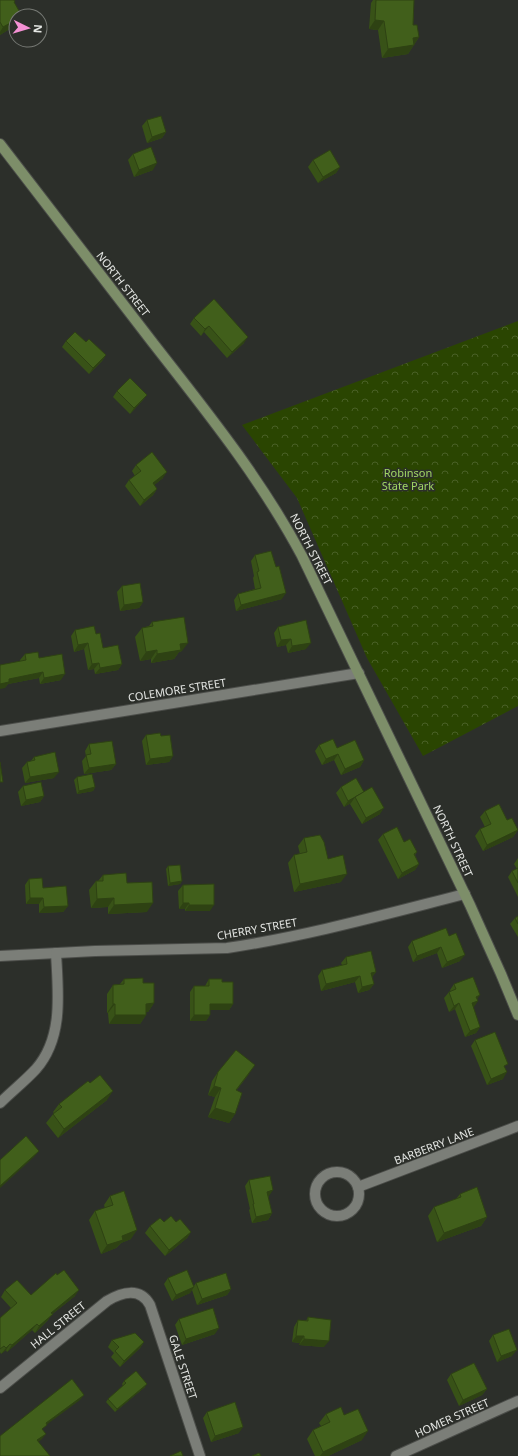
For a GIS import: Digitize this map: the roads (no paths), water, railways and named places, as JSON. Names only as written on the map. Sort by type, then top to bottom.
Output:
[{"type":"main road","name":"NORTH STREET","points":[[0,144],[210,414],[285,523],[465,894],[518,1015]]},
{"type":"street","name":"COLEMORE STREET","points":[[0,731],[359,673]]},
{"type":"street","name":"CHERRY STREET","points":[[0,956],[211,948],[247,945],[340,925],[465,894]]},
{"type":"street","points":[[0,1102],[37,1068],[52,1042],[58,1011],[56,953]]},
{"type":"street","name":"BARBERRY LANE","points":[[358,1187],[518,1126]]},
{"type":"street","points":[[337,1172],[346,1174],[353,1179],[358,1187],[356,1205],[346,1214],[336,1216],[328,1213],[320,1208],[316,1200],[316,1186],[328,1173],[337,1172]]},
{"type":"street","name":"HALL STREET","points":[[0,1388],[99,1307],[121,1293],[136,1293]]},
{"type":"street","name":"GALE STREET","points":[[136,1293],[144,1297],[150,1305],[200,1456]]},
{"type":"street","name":"HOMER STREET","points":[[396,1456],[518,1401]]},
{"type":"park label","name":"Robinson State Park","points":[[408,479]]}]
